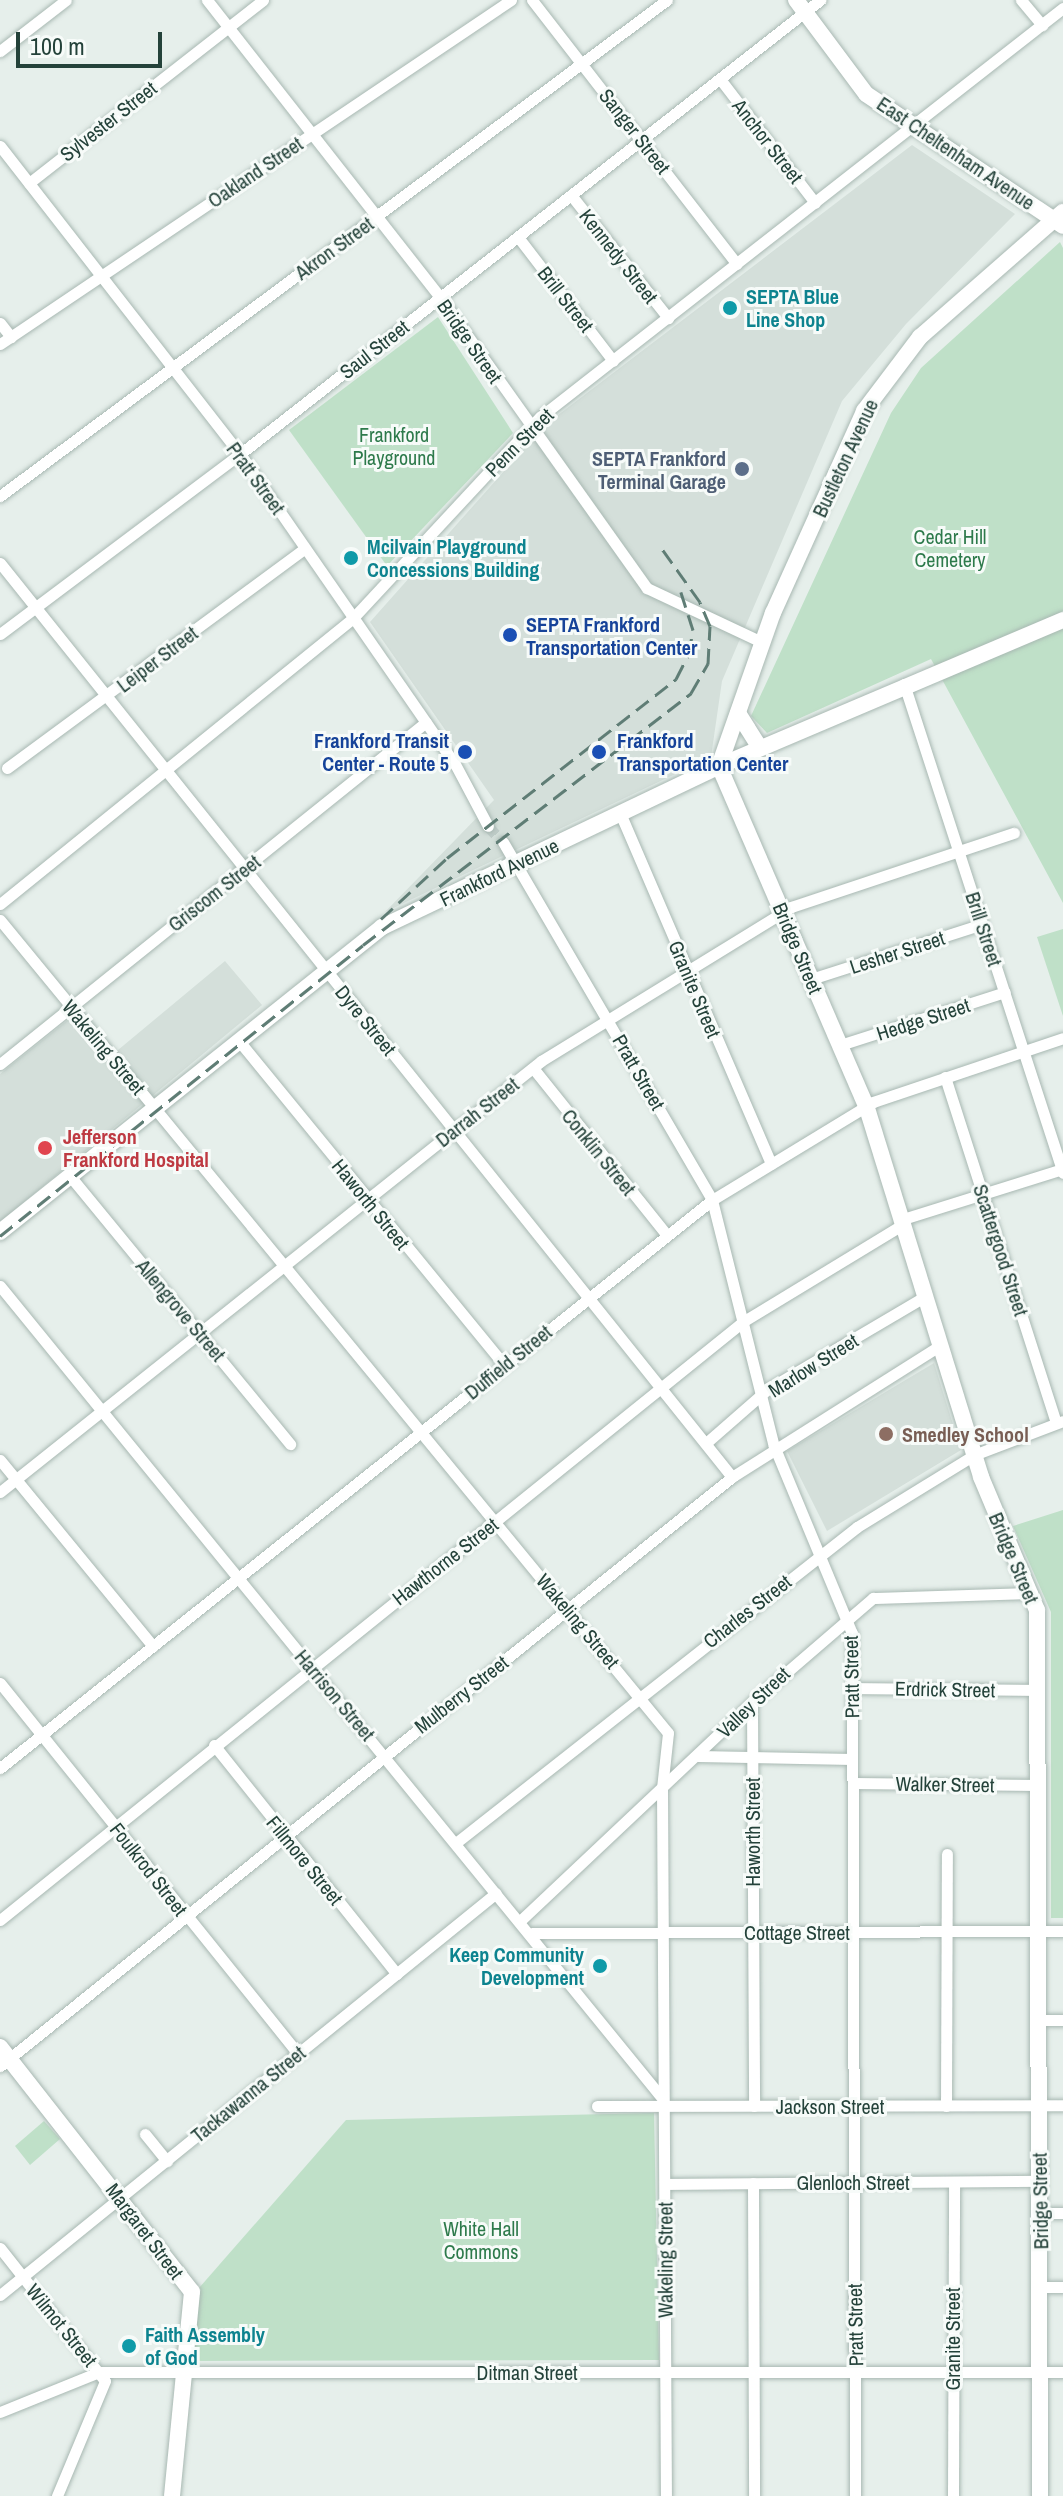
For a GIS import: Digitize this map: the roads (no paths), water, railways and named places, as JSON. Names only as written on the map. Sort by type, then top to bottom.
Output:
[{"type":"main road","name":"East Cheltenham Avenue","points":[[800,6],[866,94],[1060,219]]},
{"type":"main road","name":"Bustleton Avenue","points":[[719,766],[762,642],[804,540],[877,391],[920,337],[1060,219]]},
{"type":"main road","name":"Frankford Avenue","points":[[0,1232],[382,927],[719,766],[904,684],[1063,620]]},
{"type":"main road","points":[[738,713],[760,748]]},
{"type":"main road","name":"Bridge Street","points":[[719,766],[866,1105],[974,1455],[1037,1610],[1040,2496]]},
{"type":"main road","name":"Margaret Street","points":[[3,2057],[120,2198],[192,2292],[172,2496]]},
{"type":"street","points":[[0,51],[66,0]]},
{"type":"street","name":"Bridge Street","points":[[207,0],[440,297],[647,588],[762,642]]},
{"type":"street","name":"Sylvester Street","points":[[29,183],[263,0]]},
{"type":"street","name":"Oakland Street","points":[[0,344],[511,0]]},
{"type":"street","name":"Sanger Street","points":[[532,0],[737,264]]},
{"type":"street","name":"Akron Street","points":[[0,496],[584,65],[667,0]]},
{"type":"street","name":"Saul Street","points":[[0,634],[240,454],[720,79],[800,6],[820,0]]},
{"type":"street","points":[[1021,0],[1042,25]]},
{"type":"street","name":"Penn Street","points":[[0,904],[353,618],[531,428],[1063,8]]},
{"type":"street","name":"Anchor Street","points":[[720,79],[815,203]]},
{"type":"street","name":"Pratt Street","points":[[0,146],[240,454],[426,722],[488,826]]},
{"type":"street","name":"Kennedy Street","points":[[571,195],[668,318]]},
{"type":"street","name":"Brill Street","points":[[518,237],[613,361]]},
{"type":"street","points":[[0,323],[11,337]]},
{"type":"street","name":"Leiper Street","points":[[7,768],[305,548]]},
{"type":"street","name":"Dyre Street","points":[[0,563],[732,1477]]},
{"type":"street","name":"Brill Street","points":[[904,684],[1063,1170]]},
{"type":"street","name":"Griscom Street","points":[[0,1064],[426,722]]},
{"type":"street","name":"Granite Street","points":[[620,813],[771,1164]]},
{"type":"street","name":"Darrah Street","points":[[0,1492],[533,1068],[783,911],[1014,833]]},
{"type":"street","name":"Pratt Street","points":[[503,842],[518,862],[712,1200],[774,1446],[852,1633],[855,2496]]},
{"type":"street","name":"Wakeling Street","points":[[0,920],[424,1432],[668,1733],[662,1788],[666,2496]]},
{"type":"street","name":"Lesher Street","points":[[811,979],[982,924]]},
{"type":"street","name":"Hedge Street","points":[[840,1045],[1005,992]]},
{"type":"street","name":"Duffield Street","points":[[0,1768],[712,1200],[866,1105],[1063,1038]]},
{"type":"street","name":"Haworth Street","points":[[239,1041],[504,1365]]},
{"type":"street","name":"Conklin Street","points":[[533,1068],[667,1235]]},
{"type":"street","name":"Scattergood Street","points":[[945,1077],[1059,1422]]},
{"type":"street","name":"Hawthorne Street","points":[[0,1920],[744,1321],[904,1221],[1063,1170]]},
{"type":"street","name":"Allengrove Street","points":[[70,1176],[290,1444]]},
{"type":"street","name":"Harrison Street","points":[[0,1286],[496,1893],[532,1933],[656,2086],[666,2106]]},
{"type":"street","name":"Marlow Street","points":[[706,1443],[763,1397],[768,1389],[926,1296]]},
{"type":"street","name":"Mulberry Street","points":[[3,2057],[187,1917],[385,1754],[732,1477],[774,1446],[939,1346]]},
{"type":"street","name":"Charles Street","points":[[457,1842],[820,1554],[974,1455],[1059,1422]]},
{"type":"street","points":[[0,1460],[153,1646]]},
{"type":"street","name":"Valley Street","points":[[521,1920],[846,1616],[873,1598],[1032,1593]]},
{"type":"street","name":"Foulkrod Street","points":[[0,1683],[298,2054]]},
{"type":"street","name":"Erdrick Street","points":[[852,1688],[1037,1690]]},
{"type":"street","name":"Haworth Street","points":[[752,1702],[754,2106]]},
{"type":"street","name":"Fillmore Street","points":[[214,1745],[397,1974]]},
{"type":"street","points":[[698,1756],[852,1759]]},
{"type":"street","name":"Walker Street","points":[[853,1783],[1038,1785]]},
{"type":"street","points":[[946,2106],[947,1854]]},
{"type":"street","name":"Tackawanna Street","points":[[0,2295],[496,1893]]},
{"type":"street","name":"Cottage Street","points":[[532,1933],[1063,1931]]},
{"type":"street","points":[[1040,2020],[1063,2020]]},
{"type":"street","name":"Jackson Street","points":[[597,2106],[1063,2105]]},
{"type":"street","points":[[145,2134],[167,2161]]},
{"type":"street","name":"Glenloch Street","points":[[666,2184],[1039,2181]]},
{"type":"street","name":"Granite Street","points":[[953,2496],[954,2182]]},
{"type":"street","points":[[753,2183],[754,2496]]},
{"type":"street","points":[[1040,2213],[1063,2213]]},
{"type":"street","name":"Wilmot Street","points":[[0,2248],[105,2381],[57,2496]]},
{"type":"street","points":[[1040,2287],[1063,2287]]},
{"type":"street","name":"Ditman Street","points":[[0,2412],[99,2372],[1063,2372]]},
{"type":"tunnel","points":[[488,826],[503,842]]},
{"type":"railway","points":[[0,1236],[363,945],[691,693],[708,664],[710,626],[700,602],[660,546]]},
{"type":"railway","points":[[381,919],[447,858],[676,679],[689,654],[693,630],[679,586]]},
{"type":"place","name":"SEPTA Blue Line Shop","points":[[730,308]]},
{"type":"place","name":"SEPTA Frankford Terminal Garage","points":[[742,469]]},
{"type":"place","name":"Mcilvain Playground Concessions Building","points":[[351,558]]},
{"type":"place","name":"SEPTA Frankford Transportation Center","points":[[510,635]]},
{"type":"place","name":"Frankford Transit Center - Route 5","points":[[465,752]]},
{"type":"place","name":"Frankford Transportation Center","points":[[599,752]]},
{"type":"place","name":"Jefferson Frankford Hospital","points":[[45,1148]]},
{"type":"place","name":"Smedley School","points":[[886,1434]]},
{"type":"place","name":"Keep Community Development","points":[[600,1966]]},
{"type":"place","name":"Faith Assembly of God","points":[[129,2346]]},
{"type":"park label","name":"Frankford Playground","points":[[394,446]]},
{"type":"park label","name":"Cedar Hill Cemetery","points":[[950,548]]},
{"type":"park label","name":"White Hall Commons","points":[[481,2240]]}]
